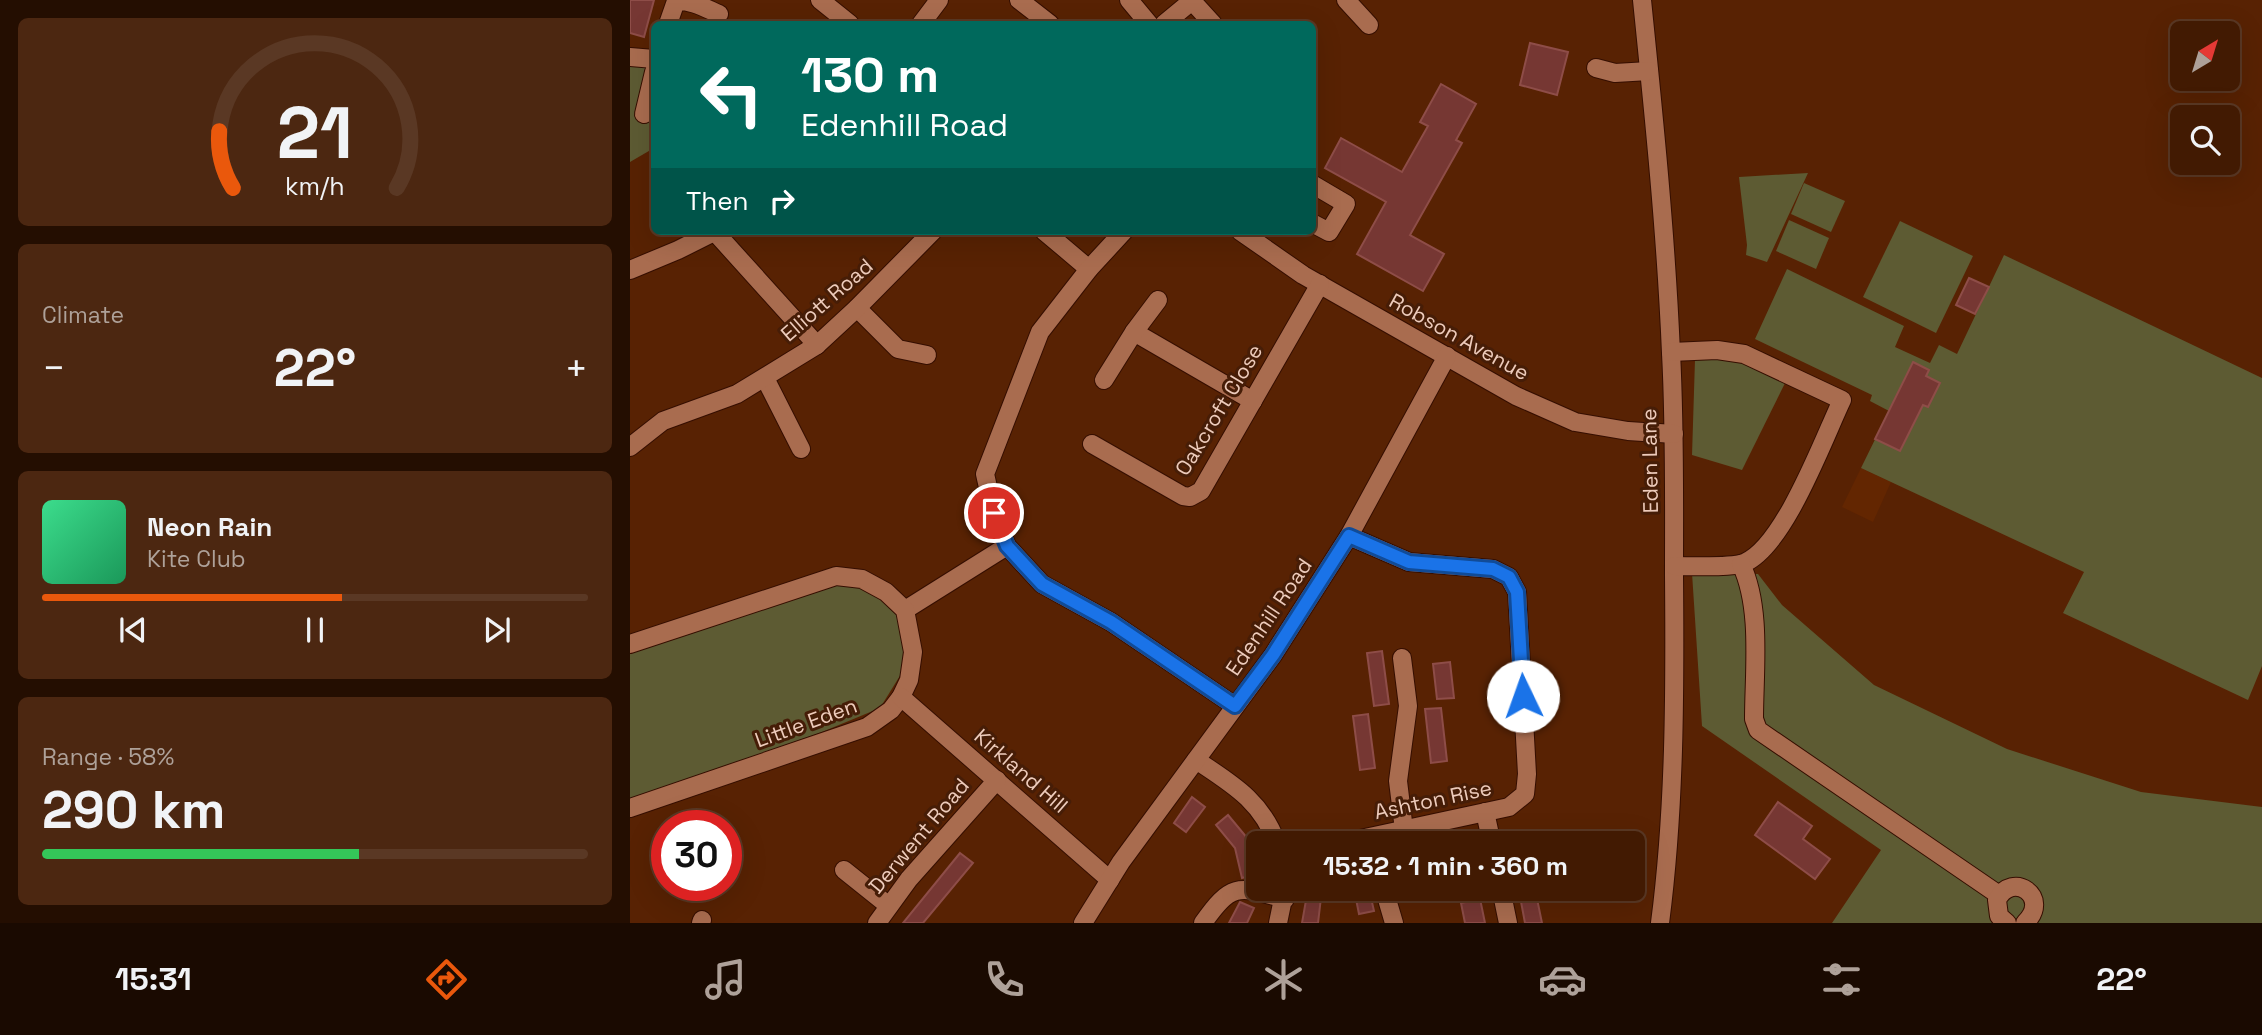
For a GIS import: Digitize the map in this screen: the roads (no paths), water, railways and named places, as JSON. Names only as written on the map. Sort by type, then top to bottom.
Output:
[{"type":"street","points":[[668,21],[676,1],[683,0],[719,14]]},
{"type":"street","points":[[820,0],[846,21]]},
{"type":"street","points":[[923,21],[939,0]]},
{"type":"street","points":[[1019,0],[1046,21]]},
{"type":"street","points":[[1129,0],[1146,21]]},
{"type":"street","points":[[1168,21],[1193,0],[1210,21]]},
{"type":"street","points":[[1346,0],[1368,25]]},
{"type":"street","name":"Eden Lane","points":[[1642,0],[1660,186],[1674,434],[1675,689],[1670,819],[1660,923]]},
{"type":"street","points":[[630,57],[651,59]]},
{"type":"street","points":[[1595,68],[1615,73],[1649,71]]},
{"type":"street","points":[[644,114],[651,85]]},
{"type":"street","points":[[1316,186],[1346,204],[1329,232],[1316,225]]},
{"type":"street","points":[[630,270],[706,235]]},
{"type":"street","points":[[719,235],[817,345]]},
{"type":"street","name":"Elliott Road","points":[[630,447],[663,421],[737,394],[817,345],[929,235]]},
{"type":"street","points":[[1049,235],[1089,269]]},
{"type":"street","points":[[1121,235],[1089,269],[1040,331],[985,474],[994,513],[1007,546],[1042,584],[1111,622],[1235,706]]},
{"type":"street","name":"Robson Avenue","points":[[1253,235],[1320,284],[1516,396],[1575,422],[1628,431],[1674,434]]},
{"type":"street","name":"Oakcroft Close","points":[[1092,444],[1183,496],[1190,497],[1201,491],[1320,284]]},
{"type":"street","points":[[1104,380],[1158,300]]},
{"type":"street","points":[[857,308],[898,349],[928,355]]},
{"type":"street","points":[[1135,332],[1253,401]]},
{"type":"street","points":[[1671,352],[1717,350],[1744,354],[1842,400],[1784,521],[1758,555],[1741,564],[1674,566]]},
{"type":"street","name":"Edenhill Road","points":[[1083,923],[1121,862],[1273,655],[1349,536],[1447,356]]},
{"type":"street","points":[[765,379],[801,449]]},
{"type":"street","name":"Ashton Rise","points":[[1349,536],[1409,562],[1493,569],[1509,577],[1517,592],[1527,775],[1525,794],[1509,807],[1401,831]]},
{"type":"street","points":[[630,644],[836,576],[862,579],[886,592],[905,610],[1007,546]]},
{"type":"street","points":[[1741,564],[1750,583],[1754,618],[1754,719],[1758,730],[1999,895]]},
{"type":"street","name":"Little Eden","points":[[630,808],[867,727],[891,710],[909,680],[913,652],[905,610]]},
{"type":"street","points":[[1402,658],[1408,706],[1398,781],[1404,830]]},
{"type":"street","name":"Kirkland Hill","points":[[901,697],[1110,880]]},
{"type":"street","points":[[1196,760],[1237,787],[1260,809],[1272,831]]},
{"type":"street","name":"Derwent Road","points":[[877,923],[909,879],[997,780]]},
{"type":"street","points":[[1485,812],[1489,831]]},
{"type":"street","points":[[844,870],[889,906]]},
{"type":"street","points":[[2007,923],[1999,916],[1996,907],[1999,895],[2015,886],[2024,888],[2035,902],[2033,915],[2025,923]]},
{"type":"street","points":[[1203,923],[1220,900],[1231,892],[1246,890]]},
{"type":"street","points":[[1278,923],[1283,901]]},
{"type":"street","points":[[1388,901],[1394,923]]},
{"type":"street","points":[[1503,901],[1508,923]]}]
